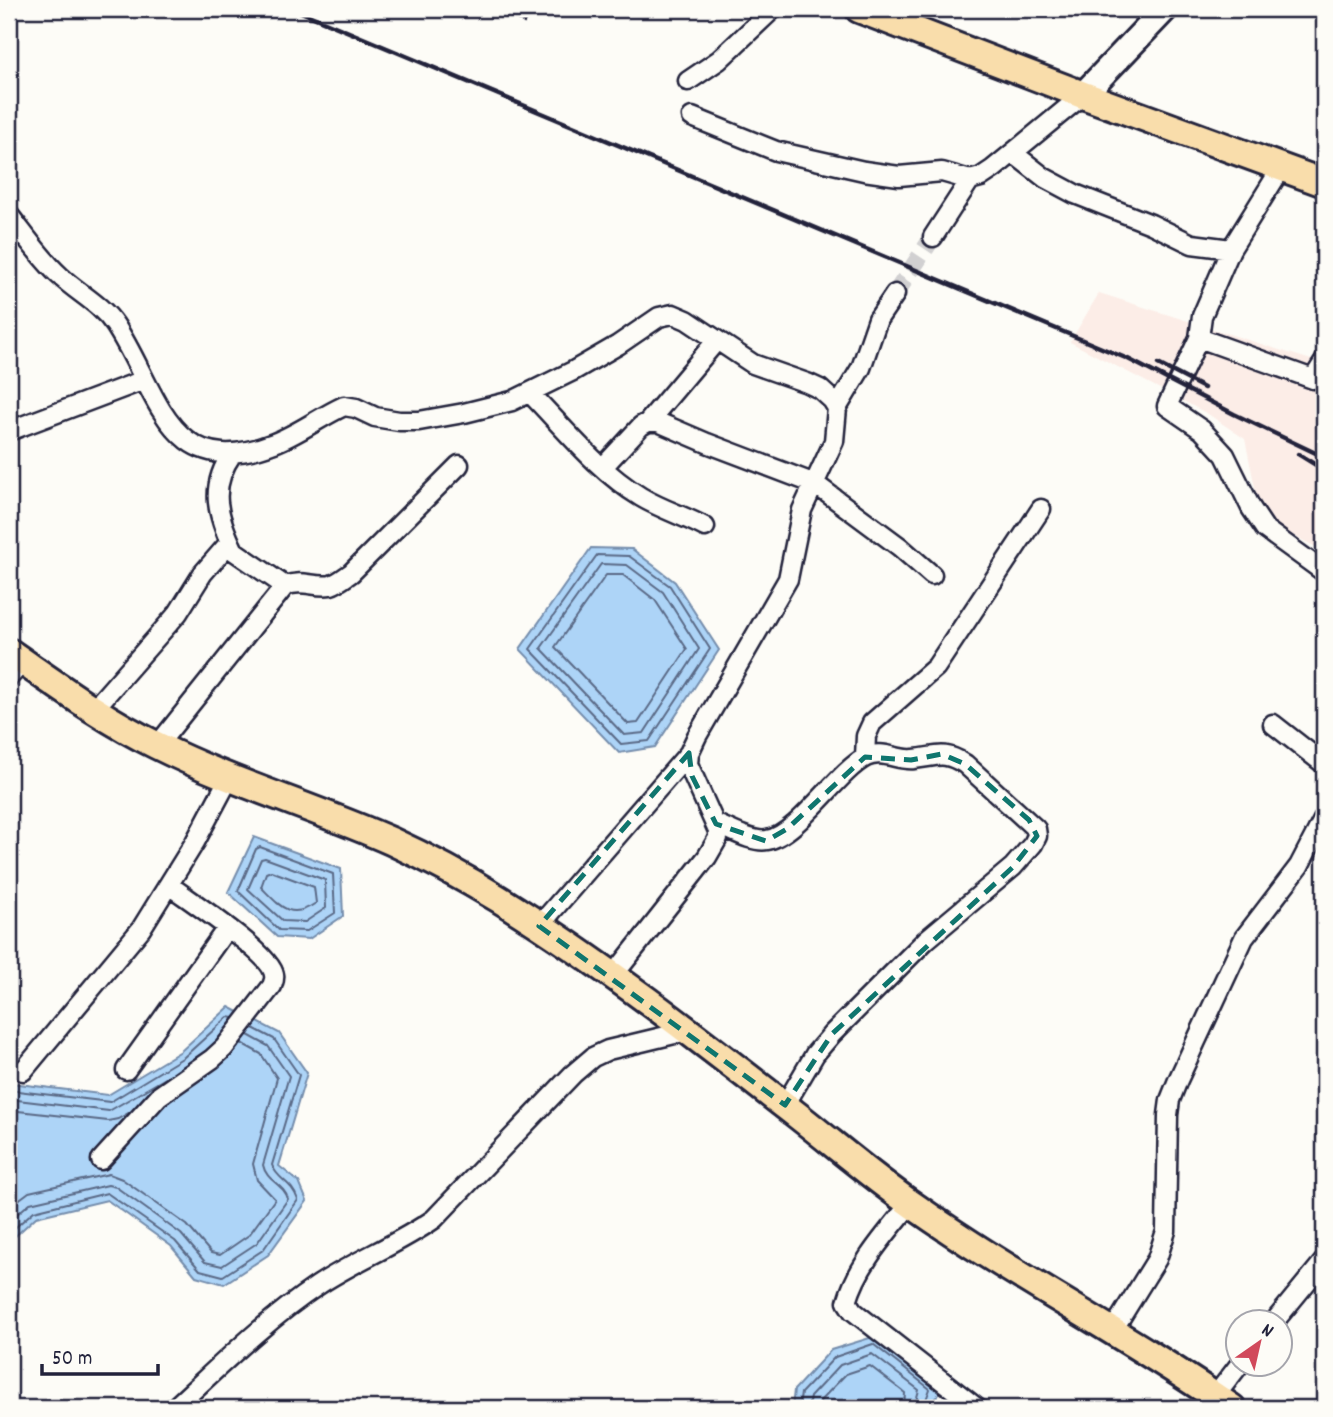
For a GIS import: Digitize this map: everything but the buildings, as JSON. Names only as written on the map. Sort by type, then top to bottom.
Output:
[{"type":"main road","points":[[859,9],[1324,183]]},
{"type":"main road","points":[[1083,95],[1165,9]]},
{"type":"main road","points":[[14,664],[157,746],[229,778],[400,846],[466,880],[613,976],[911,1204],[1002,1266],[1113,1331],[1217,1404]]},
{"type":"street","points":[[688,80],[719,60],[773,9]]},
{"type":"street","points":[[692,117],[776,151],[808,159],[899,176],[942,172],[970,180],[981,177],[1013,153],[1083,95]]},
{"type":"street","points":[[1013,153],[1045,178],[1075,194],[1151,224],[1192,244],[1231,249]]},
{"type":"street","points":[[1282,167],[1231,249],[1202,316],[1199,338],[1167,406],[1202,430],[1225,455],[1251,508],[1265,529],[1324,572]]},
{"type":"street","points":[[933,237],[970,180]]},
{"type":"street","points":[[9,215],[59,275],[104,311],[126,344],[171,427],[212,453],[232,454],[277,442],[344,407],[356,408],[374,417],[419,421],[500,404],[530,393],[618,345],[659,317],[673,314],[687,320],[753,364],[820,389],[837,408]]},
{"type":"street","points":[[539,926],[689,753],[784,587],[792,566],[798,521],[834,442],[837,408],[861,368],[878,320],[895,294]]},
{"type":"street","points":[[1199,338],[1313,379],[1324,362]]},
{"type":"street","points":[[603,467],[641,426],[648,422],[717,340]]},
{"type":"street","points":[[9,431],[144,380]]},
{"type":"street","points":[[530,393],[603,467],[642,498],[705,527]]},
{"type":"street","points":[[648,422],[670,426],[815,484],[900,547],[932,575]]},
{"type":"street","points":[[232,454],[223,467],[218,486],[218,514],[234,551],[285,586]]},
{"type":"street","points":[[157,746],[285,586],[296,582],[331,585],[351,573],[459,465]]},
{"type":"street","points":[[865,757],[866,736],[872,723],[936,667],[1041,509]]},
{"type":"street","points":[[93,710],[178,613],[203,573],[230,542]]},
{"type":"street","points":[[1273,724],[1324,764]]},
{"type":"street","points":[[613,976],[707,857],[718,838],[716,824],[692,776],[688,764],[689,753]]},
{"type":"street","points":[[716,824],[766,841],[774,838],[811,808],[865,757],[883,754],[911,760],[942,754],[953,756],[965,764],[1036,829],[1037,836],[1033,844],[1013,867],[926,940],[838,1027],[815,1054],[785,1105]]},
{"type":"street","points":[[23,1071],[141,929],[195,842],[229,778]]},
{"type":"street","points":[[1113,1331],[1157,1259],[1166,1231],[1168,1115],[1170,1100],[1178,1080],[1244,938],[1298,866],[1324,818]]},
{"type":"street","points":[[101,1160],[159,1096],[224,1048],[272,986],[275,975],[269,963],[250,944],[169,885]]},
{"type":"street","points":[[125,1070],[228,928]]},
{"type":"street","points":[[174,1408],[237,1350],[318,1284],[434,1219],[573,1074],[593,1058],[608,1050],[687,1031]]},
{"type":"street","points":[[911,1204],[878,1243],[853,1281],[847,1301],[853,1311],[976,1408]]},
{"type":"street","points":[[1285,1308],[1324,1261]]},
{"type":"street","points":[[1217,1404],[1232,1378]]},
{"type":"highlighted area","points":[[689,753],[692,776],[716,824],[766,841],[787,829],[865,757],[911,760],[942,754],[965,764],[1029,820],[1037,836],[1013,867],[832,1034],[785,1105],[539,926]]},
{"type":"shaded area","points":[[1099,293],[1324,364],[1324,551],[1280,529],[1260,512],[1245,439],[1208,414],[1070,342]]},
{"type":"water","points":[[591,548],[632,549],[675,582],[719,650],[655,747],[619,753],[520,649]]},
{"type":"water","points":[[254,837],[341,869],[343,916],[309,939],[277,937],[228,892]]},
{"type":"water","points":[[229,1007],[279,1033],[307,1073],[279,1166],[299,1182],[307,1201],[268,1255],[224,1284],[196,1276],[171,1246],[107,1200],[36,1217],[9,1242],[10,1083],[108,1095],[181,1051]]},
{"type":"water","points":[[876,1336],[942,1389],[929,1408],[792,1408],[794,1390],[831,1350]]},
{"type":"tunnel","points":[[895,294],[933,237]]},
{"type":"railway","points":[[294,9],[1128,359],[1324,457]]},
{"type":"railway","points":[[1158,364],[1204,388]]},
{"type":"railway","points":[[1298,454],[1324,470]]}]
